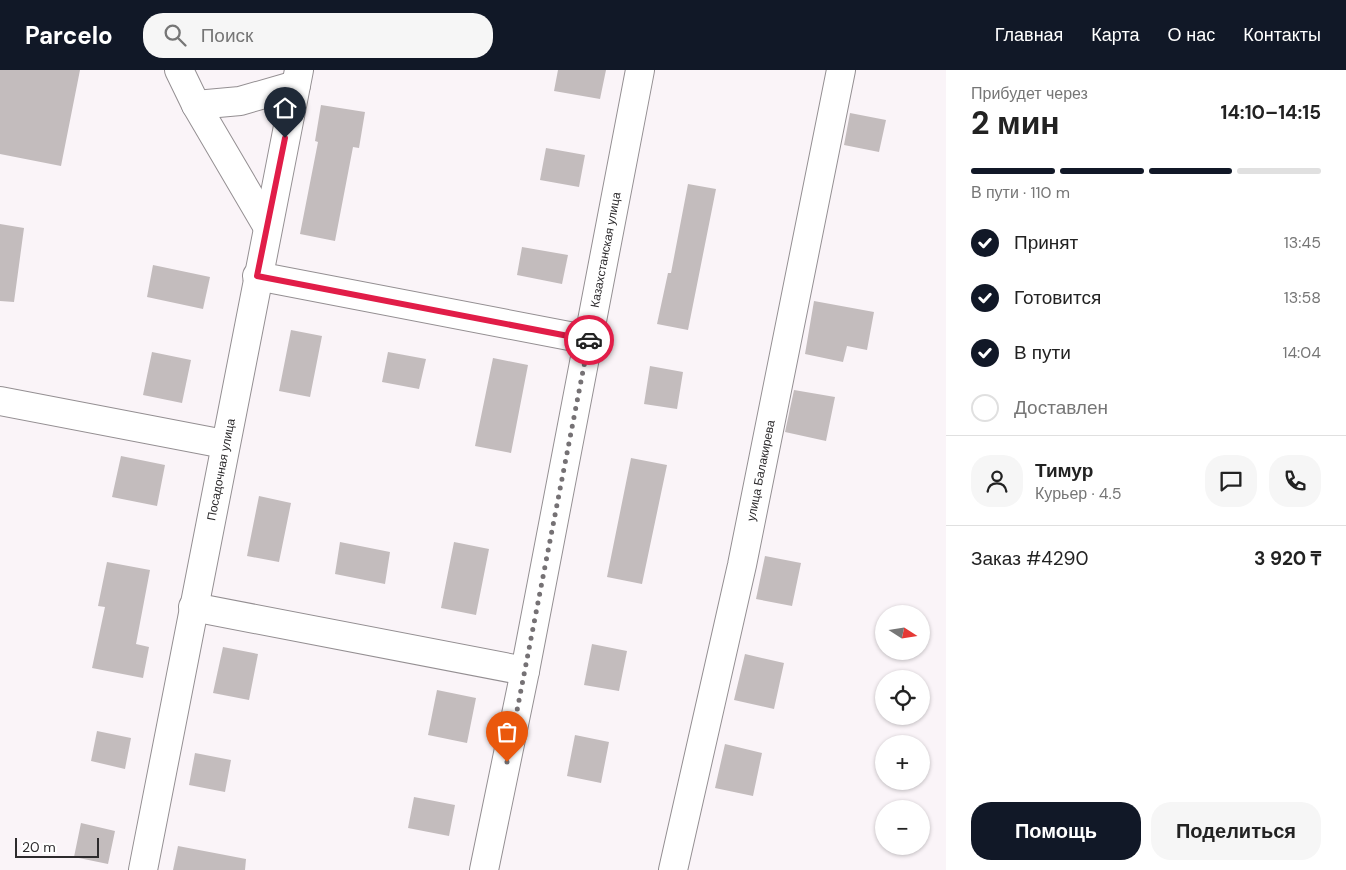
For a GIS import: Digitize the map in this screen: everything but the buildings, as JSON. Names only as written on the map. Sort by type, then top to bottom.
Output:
[{"type":"street","points":[[171,70],[196,105]]},
{"type":"street","points":[[179,70],[196,105],[267,226]]},
{"type":"street","name":"Казахстанская улица","points":[[484,870],[590,340],[640,70]]},
{"type":"street","name":"улица Балакирева","points":[[673,870],[742,565],[841,70]]},
{"type":"street","points":[[196,105],[240,101],[297,78]]},
{"type":"street","name":"Посадочная улица","points":[[143,870],[224,444],[297,78]]},
{"type":"street","points":[[257,276],[590,340]]},
{"type":"street","points":[[0,400],[224,444]]},
{"type":"street","points":[[193,607],[525,671]]},
{"type":"way so far","points":[[507,762],[589,340]]},
{"type":"route","points":[[285,138],[257,276],[589,340]]}]
